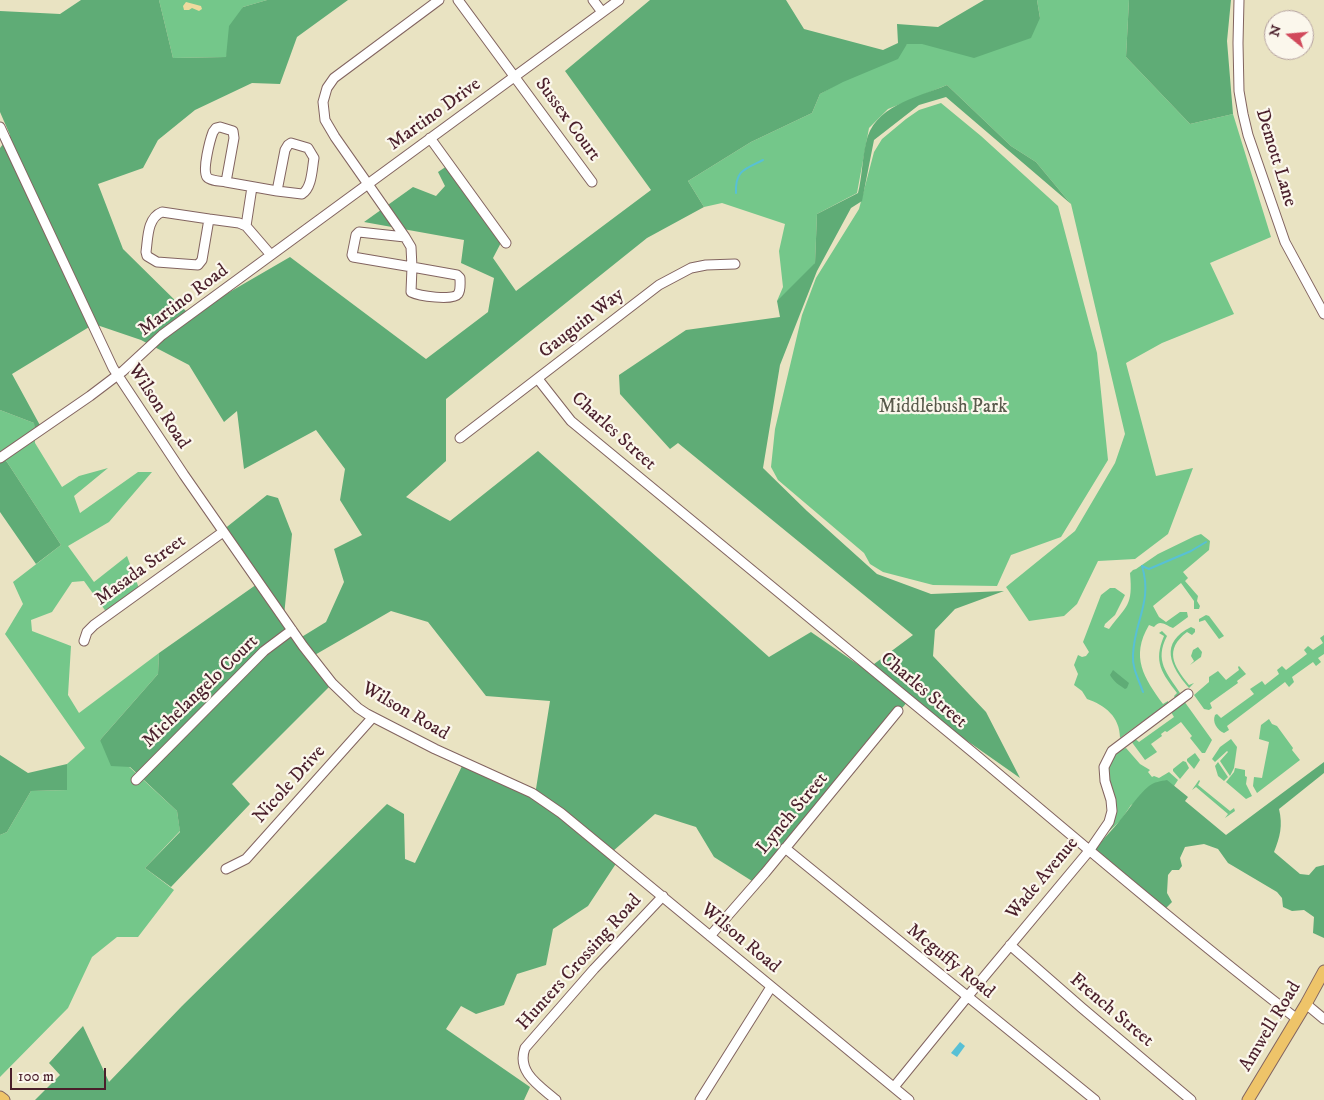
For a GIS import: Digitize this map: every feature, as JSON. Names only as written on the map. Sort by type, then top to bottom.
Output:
[{"type":"main road","name":"Amwell Road","points":[[1248,1100],[1324,971]]},
{"type":"main road","points":[[0,1097],[4,1100]]},
{"type":"street","points":[[405,237],[359,232],[356,235],[352,254],[356,259],[412,267],[457,275],[460,278],[460,289],[457,295],[454,297],[444,297],[412,292],[412,267],[411,247],[405,237],[325,120],[323,102],[327,88],[334,78],[439,0]]},
{"type":"street","name":"Sussex Court","points":[[458,0],[592,182]]},
{"type":"street","points":[[593,0],[602,12]]},
{"type":"street","name":"Martino Drive","points":[[271,255],[619,0]]},
{"type":"street","name":"Demott Lane","points":[[1239,0],[1240,91],[1248,136],[1285,242],[1324,314]]},
{"type":"street","name":"Wilson Road","points":[[0,127],[87,314],[118,375],[184,475],[332,684],[358,708],[373,717],[435,749],[532,794],[561,813],[909,1100]]},
{"type":"street","points":[[226,182],[234,138],[233,131],[220,127],[216,128],[213,132],[205,169],[206,176],[209,179],[252,187],[277,191],[302,194],[308,188],[314,158],[308,148],[291,143],[288,145],[285,150],[277,191]]},
{"type":"street","points":[[430,138],[506,243]]},
{"type":"street","points":[[246,226],[252,187]]},
{"type":"street","points":[[209,219],[202,260],[198,265],[157,262],[147,256],[150,223],[159,213],[209,219],[239,223],[246,226],[271,255]]},
{"type":"street","name":"Martino Road","points":[[0,458],[118,375],[162,335],[271,255]]},
{"type":"street","name":"Gauguin Way","points":[[460,438],[659,285],[691,268],[735,264]]},
{"type":"street","name":"Charles Street","points":[[538,379],[571,421],[1089,851],[1242,977],[1297,1019]]},
{"type":"street","name":"Masada Street","points":[[84,641],[87,632],[94,625],[224,532]]},
{"type":"street","name":"Michelangelo Court","points":[[136,780],[264,651],[292,630]]},
{"type":"street","name":"Wade Avenue","points":[[894,1087],[1089,851],[1112,816],[1111,800],[1104,774],[1104,767],[1108,758],[1118,746],[1188,694]]},
{"type":"street","name":"Lynch Street","points":[[710,936],[786,848],[898,710]]},
{"type":"street","name":"Nicole Drive","points":[[226,869],[246,859],[373,717]]},
{"type":"street","name":"Mcguffy Road","points":[[786,848],[1095,1100]]},
{"type":"street","name":"Hunters Crossing Road","points":[[556,1100],[536,1083],[525,1070],[522,1061],[525,1048],[594,969],[663,896]]},
{"type":"street","name":"French Street","points":[[1010,945],[1191,1100]]},
{"type":"street","points":[[700,1100],[771,987]]},
{"type":"street","points":[[1306,1004],[1324,1020]]},
{"type":"green space","points":[[81,0],[159,0],[173,58],[226,57],[229,26],[243,7],[267,0],[348,0],[297,37],[280,84],[252,83],[195,110],[158,140],[143,168],[98,184],[123,249],[190,315],[290,257],[426,359],[488,312],[494,278],[461,263],[464,240],[364,222],[413,187],[436,196],[445,186],[438,172],[450,164],[504,237],[493,258],[516,291],[651,190],[565,71],[650,0],[786,0],[804,29],[883,50],[898,43],[897,24],[938,27],[984,0],[1037,0],[1040,18],[1031,38],[974,58],[922,44],[907,44],[898,59],[843,82],[820,94],[812,113],[751,142],[688,181],[704,207],[647,238],[446,399],[446,461],[406,497],[450,521],[538,451],[769,657],[811,632],[866,670],[913,635],[678,443],[670,449],[620,394],[619,375],[686,330],[780,317],[777,301],[815,263],[817,214],[858,193],[866,143],[870,130],[877,120],[910,99],[947,85],[1011,146],[1036,162],[1071,204],[946,97],[919,105],[874,140],[862,201],[851,208],[817,271],[780,365],[763,468],[807,511],[877,574],[931,594],[1004,591],[955,609],[935,630],[933,656],[986,712],[1020,778],[909,700],[752,881],[714,857],[696,827],[655,814],[612,852],[619,859],[588,906],[553,929],[546,965],[517,974],[504,1005],[476,1014],[461,1006],[446,1029],[530,1087],[524,1100],[35,1100],[60,1075],[49,1063],[83,1026],[109,1082],[182,1006],[387,804],[404,814],[405,859],[415,863],[464,762],[535,795],[550,701],[486,696],[428,622],[391,611],[313,656],[332,684],[232,784],[250,804],[171,887],[145,868],[180,832],[177,811],[130,767],[111,766],[100,740],[158,674],[159,653],[260,582],[223,530],[267,495],[278,498],[292,534],[284,616],[300,638],[326,622],[344,582],[334,549],[362,535],[340,500],[345,469],[316,430],[244,469],[237,411],[224,422],[189,365],[141,340],[94,324],[12,374],[42,429],[35,436],[34,423],[0,410],[0,148],[10,135],[0,112],[0,11],[60,14]]},
{"type":"green space","points":[[159,0],[267,0],[243,7],[226,57],[173,58]]},
{"type":"green space","points":[[1037,0],[1129,0],[1126,57],[1190,124],[1233,114],[1271,237],[1210,263],[1234,314],[1162,343],[1126,363],[1156,476],[1193,468],[1168,534],[1135,559],[1098,561],[1077,604],[1064,616],[1029,621],[1006,587],[1075,531],[1115,463],[1125,434],[1071,204],[1036,162],[1011,146],[947,85],[888,109],[869,128],[857,193],[817,214],[815,263],[809,283],[777,301],[783,287],[779,251],[785,224],[722,203],[704,207],[688,181],[751,142],[812,113],[820,94],[907,44],[922,44],[1040,18]]},
{"type":"green space","points":[[1129,0],[1231,0],[1227,41],[1233,114],[1190,124],[1126,57]]},
{"type":"green space","name":"Middlebush Park","points":[[941,103],[981,136],[1058,206],[1097,353],[1108,460],[1061,537],[1011,555],[997,586],[933,585],[883,572],[870,564],[864,553],[778,480],[771,467],[775,429],[802,315],[816,278],[859,209],[874,152],[882,139],[906,119],[919,110]]},
{"type":"green space","points":[[0,410],[34,423],[35,443],[62,487],[79,476],[108,468],[74,496],[80,513],[138,472],[152,472],[109,522],[68,546],[94,582],[127,556],[140,591],[107,613],[84,581],[72,582],[52,612],[31,620],[32,631],[71,646],[68,695],[79,713],[159,653],[158,674],[100,740],[177,811],[180,831],[145,868],[174,890],[138,937],[117,937],[92,957],[68,1008],[0,1077],[0,835],[7,832],[31,791],[67,790],[67,764],[85,748],[5,634],[23,604],[13,582],[61,545],[7,462],[0,457]]},
{"type":"green space","points":[[0,457],[7,462],[61,545],[36,564],[0,512]]},
{"type":"green space","points":[[1201,534],[1210,541],[1209,550],[1183,572],[1188,578],[1185,581],[1198,596],[1199,609],[1194,609],[1194,601],[1181,583],[1153,606],[1159,617],[1166,622],[1180,612],[1187,612],[1188,617],[1173,628],[1161,623],[1154,627],[1149,625],[1140,647],[1140,657],[1145,676],[1163,704],[1168,701],[1168,703],[1120,738],[1117,724],[1110,713],[1105,708],[1087,699],[1082,691],[1074,685],[1078,674],[1074,665],[1078,655],[1086,656],[1089,652],[1083,642],[1101,595],[1110,588],[1115,588],[1125,595],[1115,615],[1105,624],[1104,627],[1109,629],[1129,599],[1131,592],[1130,573],[1158,554]]},
{"type":"green space","points":[[1206,615],[1209,616],[1224,636],[1219,639],[1205,620],[1199,622],[1199,619]]},
{"type":"green space","points":[[1191,627],[1195,629],[1195,632],[1192,635],[1187,632],[1175,645],[1173,651],[1173,658],[1179,671],[1189,685],[1194,683],[1189,688],[1182,680],[1173,663],[1171,648],[1181,633]]},
{"type":"green space","points":[[1162,631],[1167,636],[1163,645],[1162,660],[1167,673],[1180,693],[1175,698],[1174,696],[1177,693],[1163,673],[1159,660],[1164,636],[1159,633]]},
{"type":"green space","points":[[1324,635],[1324,654],[1318,658],[1321,662],[1316,666],[1313,662],[1292,677],[1294,682],[1289,687],[1285,682],[1227,726],[1229,730],[1224,733],[1217,728],[1214,720],[1215,715],[1217,714],[1221,718],[1254,694],[1250,689],[1262,681],[1265,685],[1279,674],[1277,670],[1282,666],[1286,670],[1307,654],[1304,650],[1308,646],[1313,650],[1323,643],[1320,638]]},
{"type":"green space","points":[[1198,647],[1202,652],[1201,657],[1190,665],[1194,661],[1191,656],[1193,650]]},
{"type":"green space","points":[[1239,666],[1246,674],[1237,681],[1238,683],[1210,703],[1212,708],[1209,710],[1204,709],[1194,695],[1209,682],[1209,677],[1218,671],[1226,680],[1239,670]]},
{"type":"green space","points":[[1113,670],[1129,683],[1127,688],[1125,689],[1113,680],[1110,675]]},
{"type":"green space","points":[[1184,701],[1212,740],[1205,753],[1202,753],[1190,738],[1192,736],[1181,722],[1167,732],[1165,731],[1161,734],[1162,736],[1151,744],[1157,752],[1145,760],[1131,741],[1134,738],[1139,742],[1174,717],[1171,712]]},
{"type":"green space","points":[[1269,719],[1272,724],[1277,726],[1300,760],[1257,793],[1253,786],[1254,777],[1262,778],[1269,742],[1259,739],[1261,725]]},
{"type":"green space","points":[[1231,739],[1237,747],[1234,768],[1230,776],[1220,761],[1227,751],[1215,762],[1212,759],[1220,747]]},
{"type":"green space","points":[[1126,748],[1140,764],[1150,770],[1148,772],[1152,777],[1159,778],[1169,772],[1178,780],[1174,786],[1131,805],[1121,820],[1103,837],[1112,825],[1109,764],[1114,754]]},
{"type":"green space","points":[[1195,753],[1200,760],[1194,769],[1187,759]]},
{"type":"green space","points":[[0,755],[28,773],[67,764],[67,790],[31,791],[7,832],[0,835]]},
{"type":"green space","points":[[1183,761],[1186,762],[1189,768],[1180,779],[1173,769]]},
{"type":"green space","points":[[1218,762],[1228,777],[1224,781],[1218,776],[1215,766]]},
{"type":"green space","points":[[1324,762],[1324,773],[1279,809],[1280,831],[1274,852],[1300,874],[1309,875],[1316,867],[1324,865],[1324,938],[1313,933],[1314,917],[1304,910],[1292,911],[1283,907],[1282,898],[1277,892],[1228,863],[1218,849],[1204,844],[1185,847],[1180,858],[1182,866],[1179,870],[1172,870],[1168,875],[1167,893],[1172,902],[1166,908],[1094,852],[1141,793],[1155,783],[1167,780],[1188,797],[1185,801],[1226,835]]},
{"type":"green space","points":[[1235,768],[1245,770],[1246,784],[1252,796],[1246,799],[1226,782]]},
{"type":"green space","points":[[1199,780],[1198,785],[1230,811],[1234,808],[1235,811],[1225,818],[1228,814],[1196,787],[1192,790]]},
{"type":"sand","points":[[186,2],[201,6],[202,9],[199,11],[192,8],[184,10],[183,6]]},
{"type":"water","points":[[960,1042],[965,1046],[957,1057],[951,1053]]},
{"type":"waterway","points":[[736,193],[737,179],[742,171],[763,160]]},
{"type":"waterway","points":[[1142,566],[1149,569],[1191,551],[1206,542]]},
{"type":"waterway","points":[[1142,566],[1145,579],[1144,601],[1136,632],[1133,660],[1143,692]]}]
